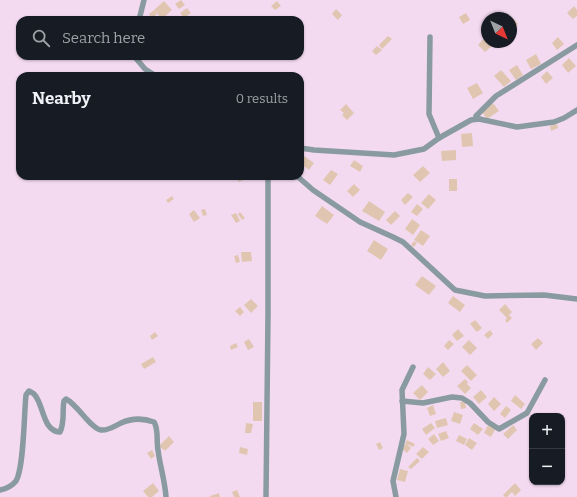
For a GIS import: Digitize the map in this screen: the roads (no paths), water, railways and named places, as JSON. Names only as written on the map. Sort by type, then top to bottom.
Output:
[{"type":"street","points":[[140,16],[144,0]]},
{"type":"street","points":[[430,37],[429,114],[439,138]]},
{"type":"street","points":[[479,119],[476,116],[496,96],[577,45]]},
{"type":"street","points":[[137,60],[150,72]]},
{"type":"street","points":[[304,149],[394,155],[424,149],[439,138],[471,120],[479,119],[518,127],[554,122],[577,110]]},
{"type":"street","points":[[266,497],[268,180]]},
{"type":"street","points":[[302,180],[313,190],[360,222],[403,242],[455,290],[485,296],[544,295],[577,299]]},
{"type":"street","points":[[396,497],[393,481],[404,434],[402,390],[413,367]]},
{"type":"street","points":[[402,401],[423,403],[452,397],[462,398],[470,403],[488,422],[499,429],[527,413],[545,380]]},
{"type":"street","points":[[0,490],[6,489],[15,482],[20,467],[26,395],[29,391],[35,395],[47,423],[57,432],[60,432],[62,426],[63,406],[66,399],[73,403],[92,425],[100,430],[112,428],[123,422],[136,419],[147,419],[154,422],[156,426],[158,450],[166,486],[166,497]]}]
